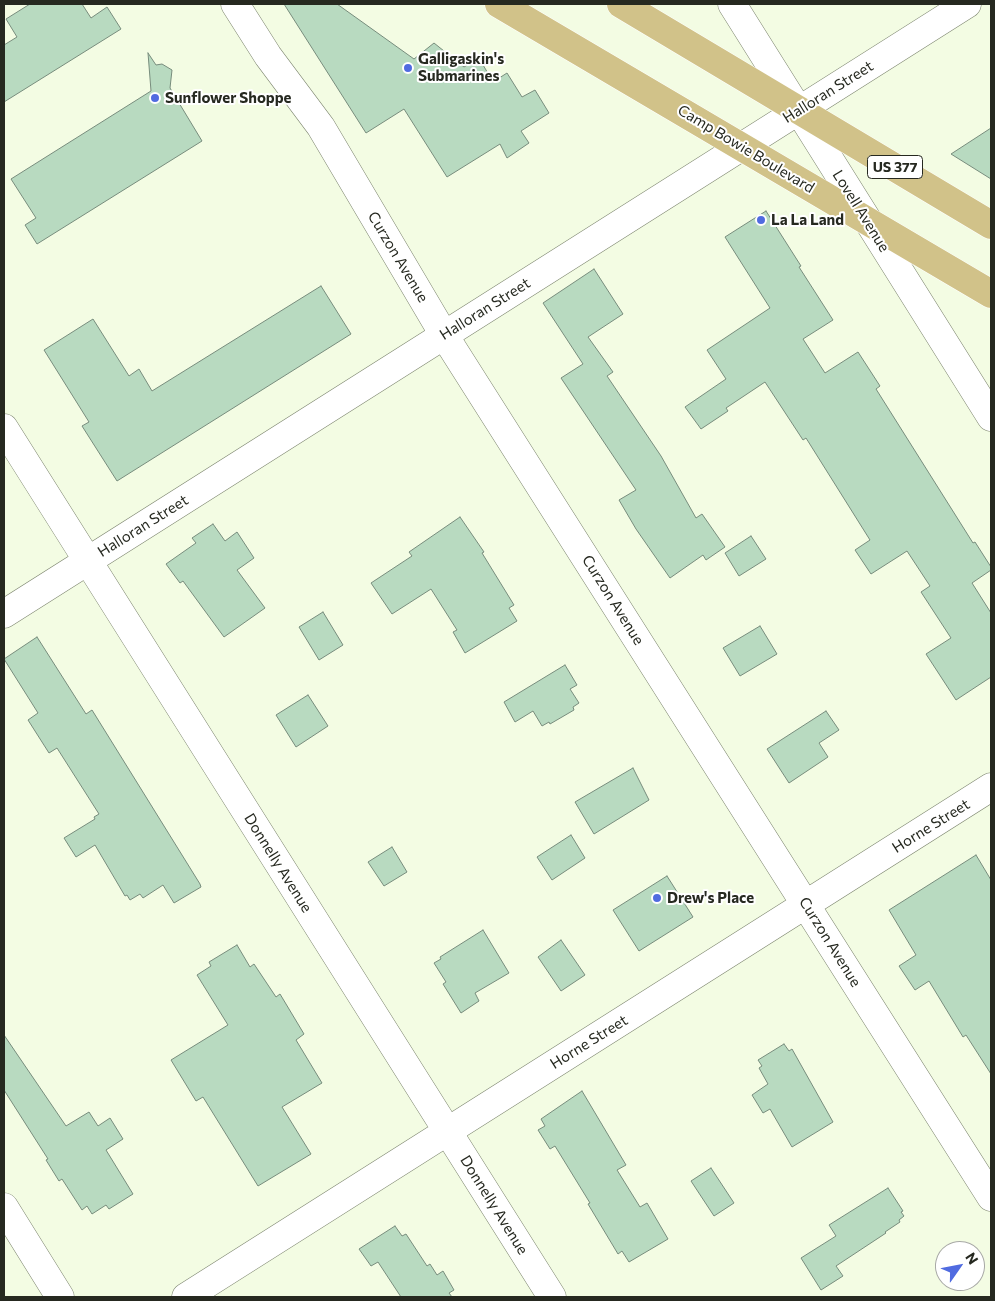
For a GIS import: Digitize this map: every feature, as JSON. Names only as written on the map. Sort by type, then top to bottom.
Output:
[{"type":"main road","name":"Camp Bowie Boulevard","points":[[499,4],[991,294]]},
{"type":"main road","name":"US 377","points":[[621,4],[991,225]]},
{"type":"street","name":"Curzon Avenue","points":[[234,4],[268,56],[321,128],[444,335],[991,1197]]},
{"type":"street","name":"Lovell Avenue","points":[[732,4],[991,417]]},
{"type":"street","name":"Halloran Street","points":[[4,614],[967,4]]},
{"type":"street","name":"Donnelly Avenue","points":[[4,428],[552,1297]]},
{"type":"street","name":"Horne Street","points":[[186,1297],[991,787]]},
{"type":"street","points":[[4,1208],[60,1297]]},
{"type":"building","points":[[30,4],[82,4],[91,18],[107,7],[121,29],[4,102],[4,45],[17,37],[6,19]]},
{"type":"building","points":[[284,4],[337,4],[414,59],[434,43],[464,67],[479,58],[493,82],[507,73],[522,97],[535,90],[549,113],[521,131],[529,143],[507,158],[500,144],[447,177],[404,109],[366,133]]},
{"type":"building","points":[[148,53],[156,65],[162,64],[172,70],[170,88],[202,141],[37,244],[25,225],[36,218],[11,179],[151,91]]},
{"type":"building","points":[[991,128],[991,179],[951,154]]},
{"type":"building","points":[[766,211],[833,320],[803,339],[825,373],[858,352],[880,386],[876,389],[973,543],[975,542],[991,567],[991,570],[972,583],[991,613],[991,677],[956,700],[926,654],[951,638],[921,592],[930,586],[907,551],[871,574],[855,550],[870,540],[806,438],[803,440],[765,382],[726,408],[728,411],[701,429],[685,407],[726,379],[707,350],[770,308],[725,237]]},
{"type":"building","points":[[594,269],[623,314],[588,337],[613,372],[607,376],[661,456],[696,518],[702,514],[725,547],[706,560],[703,555],[670,578],[636,529],[619,500],[636,490],[561,378],[583,364],[543,303]]},
{"type":"building","points":[[321,286],[351,334],[117,481],[82,426],[89,422],[44,350],[93,319],[129,376],[139,369],[152,391]]},
{"type":"building","points":[[460,517],[484,552],[482,553],[514,605],[509,608],[517,621],[465,653],[453,632],[457,630],[431,589],[392,614],[371,583],[412,556],[409,552]]},
{"type":"building","points":[[213,524],[225,541],[237,532],[254,558],[237,570],[265,608],[224,637],[183,581],[180,583],[166,564],[196,543],[192,538]]},
{"type":"building","points":[[751,536],[766,559],[739,576],[725,553]]},
{"type":"building","points":[[323,612],[343,645],[319,660],[299,627]]},
{"type":"building","points":[[760,626],[777,654],[740,676],[723,648]]},
{"type":"building","points":[[37,637],[86,714],[92,710],[200,884],[201,887],[174,903],[163,885],[143,898],[140,894],[130,900],[127,895],[125,896],[95,845],[76,857],[64,838],[95,819],[94,817],[99,814],[57,748],[49,753],[28,720],[38,713],[4,659]]},
{"type":"building","points":[[565,665],[577,685],[570,689],[579,703],[573,707],[574,710],[550,724],[549,722],[542,726],[533,711],[515,722],[504,702]]},
{"type":"building","points":[[308,695],[328,726],[296,747],[276,715]]},
{"type":"building","points":[[826,711],[839,730],[819,743],[828,757],[789,783],[767,749]]},
{"type":"building","points":[[633,768],[649,800],[594,834],[575,802]]},
{"type":"building","points":[[571,835],[585,858],[552,880],[537,857]]},
{"type":"building","points":[[392,847],[407,872],[384,886],[368,862]]},
{"type":"building","points":[[976,855],[991,880],[991,1074],[966,1035],[963,1037],[929,981],[915,990],[899,966],[916,955],[889,910]]},
{"type":"building","name":"Drew's Place","points":[[667,876],[693,917],[639,951],[613,910]]},
{"type":"building","points":[[483,930],[509,973],[475,993],[479,1001],[461,1013],[443,984],[446,982],[434,963],[441,959],[440,957]]},
{"type":"building","points":[[561,940],[585,975],[561,991],[538,957]]},
{"type":"building","points":[[237,945],[250,967],[254,964],[276,997],[280,994],[304,1034],[296,1040],[322,1083],[282,1107],[311,1154],[258,1186],[203,1097],[196,1101],[171,1060],[228,1025],[197,975],[211,966],[209,962]]},
{"type":"building","points":[[4,1035],[66,1126],[89,1112],[98,1126],[110,1118],[123,1139],[106,1150],[133,1194],[109,1209],[106,1205],[92,1214],[87,1206],[82,1210],[62,1179],[59,1181],[46,1160],[48,1159],[4,1090]]},
{"type":"building","points":[[784,1044],[789,1051],[792,1049],[833,1122],[792,1147],[770,1109],[763,1113],[752,1095],[768,1084],[759,1068],[762,1066],[758,1060]]},
{"type":"building","points":[[582,1091],[626,1165],[617,1170],[640,1207],[647,1203],[668,1239],[629,1262],[622,1251],[618,1254],[588,1204],[590,1203],[555,1146],[550,1149],[538,1130],[545,1126],[541,1119]]},
{"type":"building","points":[[711,1168],[734,1203],[714,1216],[691,1181]]},
{"type":"building","points":[[888,1188],[903,1211],[901,1212],[904,1216],[899,1220],[900,1222],[886,1233],[836,1266],[843,1276],[821,1290],[801,1258],[836,1236],[829,1225]]},
{"type":"building","points":[[395,1226],[402,1236],[406,1234],[427,1266],[430,1264],[437,1275],[443,1271],[454,1290],[449,1293],[452,1297],[401,1297],[378,1262],[371,1266],[359,1249]]},
{"type":"place","name":"Galligaskin's Submarines","points":[[408,68]]},
{"type":"place","name":"Sunflower Shoppe","points":[[155,98]]},
{"type":"place","name":"La La Land","points":[[761,220]]},
{"type":"place","name":"Drew's Place","points":[[657,898]]}]
